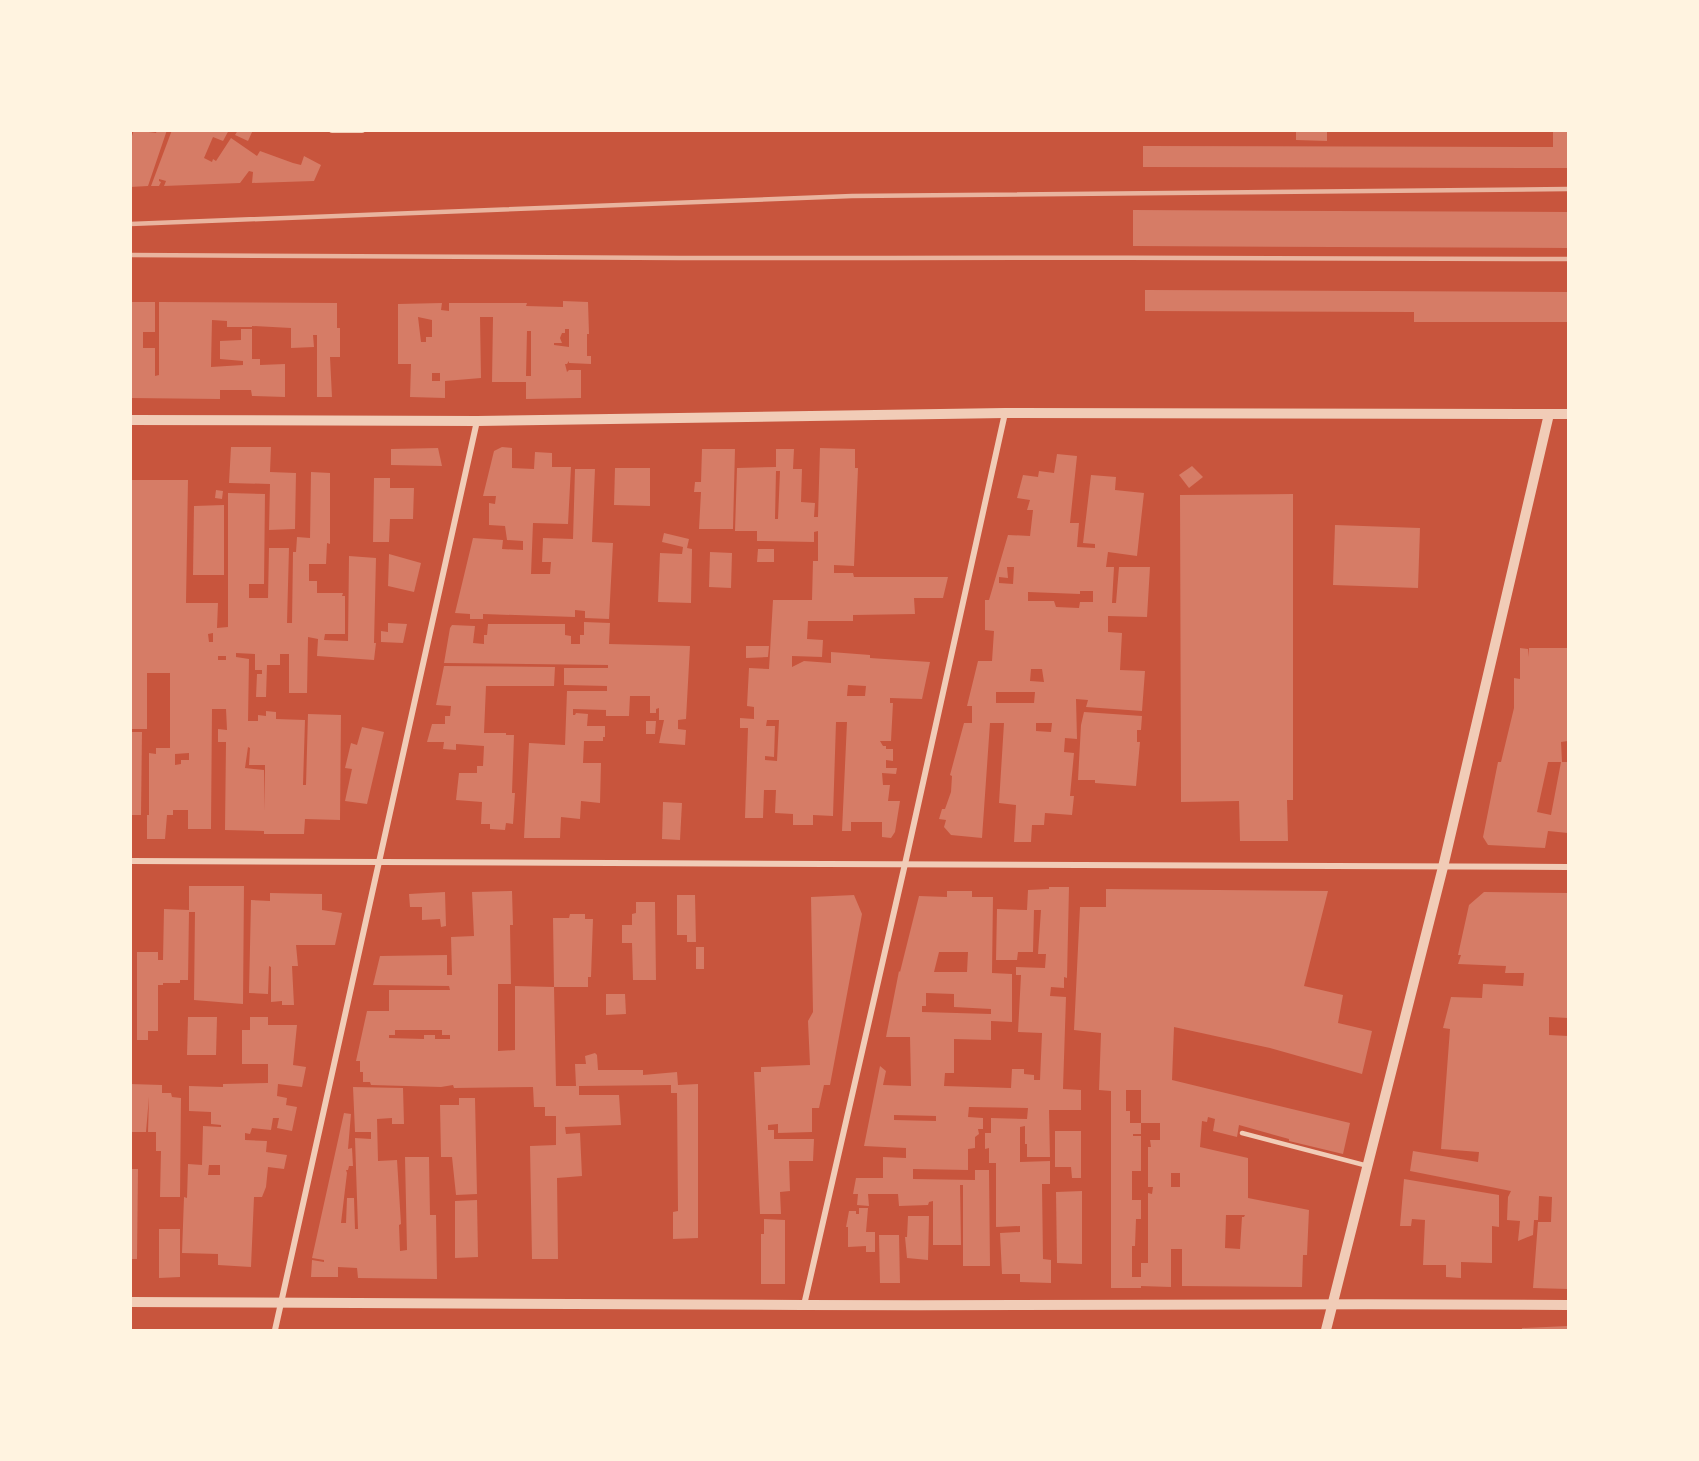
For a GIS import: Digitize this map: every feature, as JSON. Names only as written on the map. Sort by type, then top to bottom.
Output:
[{"type":"street","points":[[332,130],[362,130]]},
{"type":"street","points":[[804,1305],[1005,413]]},
{"type":"street","points":[[130,420],[477,420],[1005,413],[1569,414]]},
{"type":"street","points":[[1326,1330],[1443,867],[1550,414]]},
{"type":"street","points":[[275,1330],[477,420]]},
{"type":"street","points":[[130,861],[1569,867]]},
{"type":"street","points":[[130,1302],[1569,1305]]},
{"type":"lane","points":[[1242,1133],[1368,1166]]},
{"type":"building","points":[[134,130],[156,133],[157,130],[167,130],[148,186],[130,187],[130,142]]},
{"type":"building","points":[[172,130],[229,130],[223,141],[213,137],[204,158],[212,162],[213,159],[216,161],[231,138],[257,156],[260,151],[301,165],[304,156],[321,165],[314,181],[252,183],[253,172],[249,171],[240,183],[164,186],[166,181],[159,179],[161,182],[159,186],[151,186]]},
{"type":"building","points":[[238,130],[253,130],[248,141],[235,135]]},
{"type":"building","points":[[1296,130],[1327,130],[1327,141],[1296,140]]},
{"type":"building","points":[[1553,130],[1568,130],[1568,168],[1143,167],[1143,146],[1553,147]]},
{"type":"building","points":[[1133,210],[1568,212],[1568,248],[1133,246]]},
{"type":"building","points":[[1145,290],[1568,292],[1568,322],[1414,322],[1414,312],[1145,311]]},
{"type":"building","points":[[563,301],[588,302],[587,356],[591,356],[591,364],[569,363],[569,361],[565,364],[567,372],[581,370],[581,398],[526,399],[526,382],[492,382],[493,317],[480,317],[481,378],[445,381],[445,398],[410,397],[411,364],[398,364],[398,304],[442,303],[441,310],[449,311],[449,303],[527,303],[526,306],[563,307]],"holes":[[[418,317],[432,320],[432,337],[426,337],[426,342],[421,342]],[[565,329],[569,329],[569,347],[554,345],[554,343],[562,343],[560,338],[562,333],[565,333]],[[527,331],[531,331],[531,376],[526,376]],[[432,373],[440,373],[440,381],[432,381]]]},
{"type":"building","points":[[130,302],[155,302],[155,332],[143,332],[143,348],[155,348],[155,376],[159,375],[159,302],[337,303],[340,357],[330,357],[332,397],[317,397],[317,335],[313,335],[314,347],[291,348],[291,328],[227,327],[227,321],[212,320],[211,367],[243,365],[243,361],[220,359],[220,341],[241,340],[241,329],[252,329],[252,359],[260,359],[260,365],[285,364],[285,397],[252,396],[251,390],[220,390],[220,399],[130,398]]},
{"type":"building","points":[[231,447],[271,447],[270,472],[296,473],[295,529],[269,530],[270,484],[229,483]]},
{"type":"building","points":[[502,447],[512,448],[512,468],[534,469],[535,452],[552,453],[552,467],[571,467],[568,524],[533,523],[531,574],[550,574],[551,562],[542,562],[543,538],[573,539],[575,469],[595,469],[592,542],[613,543],[609,619],[585,618],[585,611],[575,610],[575,617],[483,614],[483,619],[470,619],[470,614],[455,613],[473,538],[503,540],[502,549],[523,550],[523,541],[507,540],[505,526],[489,525],[489,503],[495,504],[496,496],[483,496],[494,451]]},
{"type":"building","points":[[438,448],[442,466],[391,465],[391,449]]},
{"type":"building","points":[[820,448],[855,449],[855,468],[858,468],[854,566],[834,565],[834,573],[853,573],[854,577],[948,577],[943,598],[914,598],[915,614],[853,615],[853,621],[808,621],[807,639],[823,640],[822,657],[792,656],[792,667],[804,661],[831,663],[831,652],[870,655],[870,658],[930,662],[922,699],[890,698],[890,703],[893,703],[891,741],[880,741],[886,749],[893,749],[893,761],[886,760],[886,768],[897,768],[896,774],[882,773],[883,785],[890,785],[888,801],[900,801],[895,832],[891,838],[882,837],[882,822],[851,822],[851,831],[842,831],[847,722],[836,722],[833,816],[813,815],[813,825],[793,825],[793,814],[775,813],[776,790],[764,790],[763,818],[745,818],[748,728],[740,728],[740,718],[754,719],[754,707],[747,706],[749,668],[769,669],[773,600],[812,600],[813,561],[818,561],[818,531],[814,532],[814,542],[757,541],[757,531],[735,531],[737,468],[776,467],[776,449],[794,449],[793,469],[802,469],[801,502],[815,503],[814,517],[818,517]],"holes":[[[776,471],[780,471],[778,519],[775,519]],[[848,685],[866,686],[865,696],[847,696]],[[767,720],[779,720],[777,761],[765,760],[765,756],[774,757],[775,726],[766,726]]]},
{"type":"building","points":[[702,449],[735,449],[733,529],[699,529],[701,492],[694,492],[695,482],[701,482]]},
{"type":"building","points":[[1057,454],[1077,456],[1070,523],[1079,523],[1077,547],[1095,548],[1095,544],[1083,543],[1091,475],[1116,477],[1115,490],[1144,493],[1137,556],[1108,552],[1106,567],[1114,567],[1112,603],[1116,603],[1119,567],[1150,567],[1147,617],[1108,616],[1108,632],[1122,633],[1120,670],[1145,671],[1142,711],[1086,707],[1088,700],[1076,699],[1077,739],[1065,738],[1064,752],[1074,753],[1070,796],[1074,796],[1072,815],[1045,813],[1044,825],[1032,825],[1031,842],[1014,842],[1016,805],[999,803],[1004,723],[990,723],[982,838],[951,835],[944,827],[946,820],[939,819],[951,792],[952,776],[950,775],[964,723],[972,723],[972,706],[967,706],[978,661],[992,661],[994,631],[985,630],[985,600],[989,600],[1008,535],[1030,536],[1033,510],[1027,510],[1030,500],[1017,498],[1023,475],[1038,477],[1039,471],[1054,473]],"holes":[[[1007,567],[1014,567],[1013,584],[999,583],[999,577],[1008,578]],[[1080,591],[1093,591],[1093,602],[1080,602],[1079,608],[1056,607],[1054,601],[1028,601],[1028,592],[1080,594]],[[1031,669],[1042,669],[1044,682],[1030,681]],[[996,692],[1035,692],[1034,703],[996,703]],[[1036,723],[1052,723],[1051,732],[1036,731]]]},
{"type":"building","points":[[1192,466],[1203,477],[1189,488],[1179,475]]},
{"type":"building","points":[[615,468],[650,468],[650,506],[614,505]]},
{"type":"building","points":[[311,472],[330,473],[330,544],[327,543],[326,564],[309,564],[309,581],[317,581],[317,593],[343,593],[342,596],[345,596],[345,634],[325,634],[324,640],[348,641],[349,556],[376,558],[374,660],[317,656],[318,639],[308,637],[307,693],[289,693],[289,654],[280,654],[280,665],[267,665],[266,697],[256,697],[257,674],[262,674],[262,670],[255,670],[255,654],[236,653],[236,657],[249,659],[248,721],[258,721],[258,715],[266,716],[266,711],[276,712],[276,719],[305,720],[303,785],[306,785],[308,714],[341,715],[340,820],[305,819],[304,834],[264,834],[264,831],[225,830],[226,742],[218,742],[218,729],[227,730],[226,709],[212,709],[211,829],[188,829],[188,810],[173,810],[173,815],[167,815],[165,839],[147,839],[149,753],[156,754],[156,748],[170,748],[170,673],[147,673],[147,729],[132,729],[130,480],[188,480],[186,603],[218,603],[217,628],[228,627],[228,493],[265,494],[264,584],[249,584],[249,598],[268,598],[269,548],[289,548],[287,623],[292,623],[293,552],[296,552],[297,537],[310,538]],"holes":[[[213,633],[213,642],[209,642],[208,634]],[[218,656],[226,656],[226,660],[218,660]],[[248,747],[250,748],[249,765],[265,765],[265,811],[264,770],[245,768]],[[189,753],[189,760],[181,760],[181,764],[175,765],[175,754]]]},
{"type":"building","points":[[374,478],[390,478],[390,488],[414,488],[413,519],[390,519],[389,542],[373,542]]},
{"type":"building","points":[[216,490],[223,491],[222,499],[215,498]]},
{"type":"building","points":[[1293,494],[1293,800],[1287,800],[1288,841],[1240,841],[1239,801],[1181,802],[1180,495]]},
{"type":"building","points":[[224,505],[224,575],[193,575],[194,506]]},
{"type":"building","points":[[1335,525],[1420,528],[1418,588],[1333,585]]},
{"type":"building","points":[[664,533],[689,539],[687,548],[692,549],[691,603],[658,602],[660,553],[682,554],[683,547],[662,542]]},
{"type":"building","points":[[758,549],[774,549],[774,562],[757,562]]},
{"type":"building","points":[[710,552],[732,553],[731,588],[709,587]]},
{"type":"building","points":[[389,554],[421,563],[414,592],[388,586]]},
{"type":"building","points":[[584,622],[610,623],[609,644],[690,646],[686,719],[678,720],[678,729],[686,730],[685,745],[659,743],[664,720],[659,720],[659,708],[656,709],[656,713],[650,713],[650,696],[630,696],[629,716],[606,716],[606,710],[573,709],[573,715],[588,714],[587,726],[605,726],[603,741],[584,741],[583,763],[601,763],[600,803],[581,801],[580,819],[561,817],[560,838],[524,838],[529,743],[565,745],[567,691],[607,691],[607,686],[564,685],[564,668],[608,668],[608,665],[444,663],[450,628],[452,625],[475,626],[473,643],[484,644],[488,624],[565,624],[565,635],[571,636],[571,644],[580,644],[580,635],[584,635]]},
{"type":"building","points":[[388,623],[407,624],[403,643],[381,642],[381,631],[388,632]]},
{"type":"building","points":[[746,646],[769,646],[768,657],[746,658]]},
{"type":"building","points":[[1520,648],[1528,649],[1529,657],[1529,648],[1568,648],[1568,741],[1561,742],[1562,762],[1568,762],[1568,833],[1548,831],[1545,848],[1488,845],[1483,837],[1498,762],[1501,762],[1514,708],[1514,678],[1520,679]],"holes":[[[1548,762],[1561,762],[1551,815],[1537,812]]]},
{"type":"building","points":[[444,666],[555,667],[554,686],[486,686],[484,733],[514,735],[513,824],[506,823],[505,830],[490,829],[490,824],[481,824],[482,802],[456,800],[459,773],[477,773],[477,766],[483,766],[484,746],[456,744],[456,750],[443,749],[444,742],[427,742],[432,724],[445,724],[445,716],[450,716],[451,706],[436,705]]},
{"type":"building","points":[[1084,712],[1142,716],[1141,730],[1137,730],[1137,742],[1140,742],[1136,786],[1078,780],[1081,725]]},
{"type":"building","points":[[646,721],[656,721],[655,734],[646,734]]},
{"type":"building","points":[[362,727],[384,732],[367,804],[345,801],[352,769],[345,768],[351,743],[357,745]]},
{"type":"building","points":[[130,732],[142,732],[141,815],[130,815]]},
{"type":"building","points":[[663,802],[682,803],[680,840],[662,839]]},
{"type":"building","points":[[189,886],[244,886],[243,1004],[194,1000],[195,912],[189,912],[188,980],[158,985],[158,1031],[148,1031],[148,1040],[137,1040],[137,952],[158,952],[158,960],[163,960],[164,909],[189,910]]},
{"type":"building","points":[[1049,887],[1069,887],[1067,978],[1064,977],[1064,988],[1051,987],[1050,996],[1066,997],[1063,1089],[1081,1090],[1081,1110],[1049,1110],[1050,1157],[1027,1157],[1025,1126],[1020,1127],[1020,1162],[1050,1161],[1050,1184],[1042,1184],[1043,1259],[1051,1260],[1051,1283],[1020,1282],[1020,1274],[1002,1274],[1000,1233],[1020,1232],[1020,1226],[996,1227],[996,1163],[989,1163],[989,1148],[985,1149],[985,1133],[991,1133],[991,1118],[1027,1119],[1028,1108],[969,1107],[968,1117],[983,1118],[983,1129],[978,1129],[975,1148],[968,1149],[968,1170],[913,1169],[913,1179],[975,1180],[975,1170],[989,1170],[990,1266],[963,1266],[963,1185],[960,1185],[961,1245],[933,1245],[933,1201],[928,1205],[899,1206],[898,1194],[868,1194],[869,1206],[857,1205],[858,1194],[853,1194],[856,1178],[883,1178],[883,1157],[906,1158],[906,1148],[864,1146],[880,1066],[886,1071],[883,1085],[911,1086],[910,1037],[886,1037],[899,971],[919,896],[947,897],[947,891],[972,891],[972,897],[993,897],[992,973],[1012,974],[1012,1022],[991,1021],[991,1040],[954,1039],[954,1073],[945,1073],[944,1086],[1011,1088],[1012,1069],[1024,1069],[1024,1074],[1034,1075],[1034,1080],[1040,1080],[1042,1033],[1018,1032],[1021,975],[1016,975],[1016,967],[1045,968],[1046,954],[1038,954],[1041,910],[1034,910],[1033,952],[1018,952],[1017,960],[996,960],[997,909],[1027,910],[1028,890],[1049,889]],"holes":[[[939,952],[968,952],[967,972],[934,972]],[[926,993],[954,994],[954,1007],[991,1009],[991,1014],[922,1012],[922,1006],[926,1006]],[[894,1115],[936,1116],[936,1121],[894,1120]]]},
{"type":"building","points":[[1106,889],[1328,891],[1304,986],[1343,995],[1338,1023],[1372,1031],[1362,1074],[1270,1048],[1174,1027],[1172,1080],[1350,1123],[1343,1154],[1289,1141],[1289,1139],[1239,1125],[1237,1137],[1213,1131],[1215,1119],[1208,1117],[1207,1122],[1202,1121],[1200,1147],[1248,1158],[1248,1198],[1309,1210],[1307,1255],[1303,1255],[1302,1287],[1182,1286],[1182,1249],[1171,1249],[1171,1287],[1111,1288],[1111,1091],[1099,1090],[1101,1033],[1074,1030],[1080,907],[1106,907]],"holes":[[[1126,1090],[1141,1090],[1141,1123],[1130,1123],[1130,1111],[1126,1111]],[[1141,1123],[1160,1123],[1160,1140],[1150,1140],[1151,1147],[1148,1147],[1148,1187],[1153,1187],[1152,1194],[1148,1193],[1148,1263],[1141,1263],[1141,1277],[1132,1277],[1132,1246],[1135,1246],[1136,1219],[1141,1219],[1141,1200],[1132,1200],[1132,1171],[1141,1171],[1141,1136],[1133,1136],[1133,1134],[1141,1134]],[[1171,1173],[1180,1173],[1180,1187],[1171,1187]],[[1226,1215],[1245,1215],[1242,1217],[1240,1249],[1225,1248]]]},
{"type":"building","points":[[512,891],[511,984],[498,984],[498,1051],[515,1050],[515,986],[554,987],[556,1086],[576,1086],[575,1064],[586,1064],[585,1056],[595,1053],[598,1070],[643,1070],[643,1075],[677,1072],[678,1085],[698,1084],[698,1238],[673,1239],[673,1212],[678,1211],[677,1093],[671,1093],[671,1085],[579,1086],[579,1095],[619,1095],[621,1125],[565,1127],[566,1134],[580,1133],[582,1176],[557,1178],[558,1259],[532,1259],[530,1146],[556,1145],[556,1116],[545,1116],[545,1107],[534,1107],[533,1087],[454,1088],[453,1085],[441,1087],[371,1085],[370,1082],[363,1082],[360,1061],[356,1061],[367,1011],[389,1011],[389,990],[450,990],[449,986],[373,985],[380,956],[447,955],[447,975],[452,975],[451,937],[474,936],[472,892]],"holes":[[[395,1030],[442,1030],[442,1035],[450,1035],[450,1039],[435,1039],[435,1035],[424,1035],[424,1039],[389,1038],[389,1035],[395,1035]]]},
{"type":"building","points":[[445,892],[446,926],[441,927],[440,919],[422,920],[422,907],[410,907],[409,894]]},
{"type":"building","points":[[1484,892],[1568,893],[1568,1018],[1549,1017],[1549,1035],[1568,1036],[1568,1289],[1533,1288],[1538,1222],[1551,1222],[1552,1197],[1539,1196],[1538,1220],[1534,1220],[1533,1235],[1518,1241],[1520,1221],[1507,1220],[1508,1197],[1511,1191],[1410,1171],[1413,1151],[1478,1162],[1479,1152],[1441,1149],[1450,1029],[1443,1028],[1451,997],[1482,998],[1483,984],[1523,986],[1524,973],[1505,973],[1506,966],[1458,964],[1469,905]]},
{"type":"building","points":[[270,893],[322,894],[322,910],[342,913],[335,945],[296,945],[298,966],[292,966],[294,1005],[282,1005],[282,1001],[271,1002],[271,967],[269,966],[268,994],[249,993],[251,900],[270,901]]},
{"type":"building","points":[[677,895],[695,895],[696,942],[687,942],[687,935],[677,935]]},
{"type":"building","points":[[854,895],[862,914],[830,1085],[824,1085],[819,1108],[812,1108],[812,1132],[778,1133],[778,1124],[768,1125],[768,1130],[774,1130],[774,1139],[814,1139],[813,1161],[789,1161],[790,1191],[780,1192],[781,1214],[760,1214],[754,1072],[761,1072],[761,1067],[810,1065],[808,1021],[813,1012],[811,897]]},
{"type":"building","points":[[636,902],[655,902],[656,980],[633,980],[632,943],[622,943],[622,925],[632,925],[632,914],[636,913]]},
{"type":"building","points":[[570,914],[585,914],[585,919],[593,919],[591,977],[588,977],[588,987],[554,987],[553,918],[569,918]]},
{"type":"building","points":[[696,947],[704,947],[704,969],[696,969]]},
{"type":"building","points":[[606,994],[625,994],[626,1014],[606,1015]]},
{"type":"building","points":[[188,1017],[217,1017],[216,1055],[187,1055]]},
{"type":"building","points":[[250,1017],[268,1017],[268,1025],[297,1025],[293,1065],[306,1067],[302,1087],[278,1084],[277,1096],[287,1098],[286,1105],[297,1107],[292,1131],[277,1128],[279,1118],[273,1118],[271,1130],[252,1128],[250,1134],[245,1133],[245,1140],[267,1141],[266,1152],[287,1155],[284,1169],[268,1167],[266,1187],[262,1197],[254,1197],[251,1267],[218,1265],[218,1254],[182,1253],[188,1164],[202,1165],[203,1126],[221,1127],[221,1125],[211,1124],[211,1112],[189,1111],[189,1086],[223,1087],[223,1084],[268,1083],[268,1064],[242,1064],[242,1030],[250,1030]],"holes":[[[209,1165],[220,1165],[220,1175],[208,1175]]]},
{"type":"building","points":[[130,1084],[162,1085],[162,1093],[171,1093],[172,1097],[181,1098],[180,1197],[160,1197],[161,1151],[156,1151],[156,1132],[148,1132],[149,1097],[146,1132],[130,1132]]},
{"type":"building","points":[[353,1087],[403,1088],[404,1124],[392,1124],[392,1118],[377,1119],[378,1161],[397,1160],[401,1224],[399,1225],[400,1251],[407,1250],[405,1157],[429,1157],[430,1215],[436,1215],[437,1279],[358,1278],[357,1268],[338,1267],[338,1277],[311,1277],[312,1260],[324,1262],[324,1260],[312,1258],[344,1113],[351,1114],[348,1149],[352,1148],[353,1166],[349,1166],[346,1170],[341,1223],[346,1223],[347,1198],[354,1198],[355,1229],[358,1229],[355,1138],[371,1139],[371,1132],[355,1132]]},
{"type":"building","points":[[459,1098],[475,1098],[477,1194],[456,1195],[452,1157],[441,1157],[440,1105],[459,1105]]},
{"type":"building","points":[[1055,1131],[1081,1131],[1081,1178],[1072,1178],[1071,1167],[1055,1167]]},
{"type":"building","points":[[130,1169],[138,1169],[137,1259],[130,1259]]},
{"type":"building","points":[[1404,1179],[1499,1195],[1499,1227],[1492,1226],[1492,1263],[1461,1262],[1461,1278],[1446,1277],[1446,1265],[1423,1265],[1425,1220],[1412,1219],[1411,1226],[1400,1226]]},
{"type":"building","points":[[1082,1191],[1082,1264],[1057,1263],[1056,1192]]},
{"type":"building","points":[[477,1200],[478,1257],[455,1258],[455,1201]]},
{"type":"building","points":[[859,1208],[868,1208],[866,1232],[875,1232],[875,1252],[866,1252],[866,1246],[848,1247],[848,1227],[846,1227],[849,1211],[856,1211],[856,1214],[859,1214]]},
{"type":"building","points":[[908,1216],[929,1216],[928,1260],[907,1258],[905,1237],[907,1237]]},
{"type":"building","points":[[764,1219],[785,1220],[785,1284],[761,1284],[761,1234],[764,1234]]},
{"type":"building","points":[[159,1229],[180,1229],[180,1277],[159,1278]]},
{"type":"building","points":[[879,1235],[899,1235],[900,1283],[880,1283]]},
{"type":"building","points":[[1568,1326],[1568,1330],[1522,1330],[1522,1328]]},
{"type":"railway","points":[[130,224],[852,196],[1568,189]]},
{"type":"railway","points":[[130,255],[1568,259]]}]
